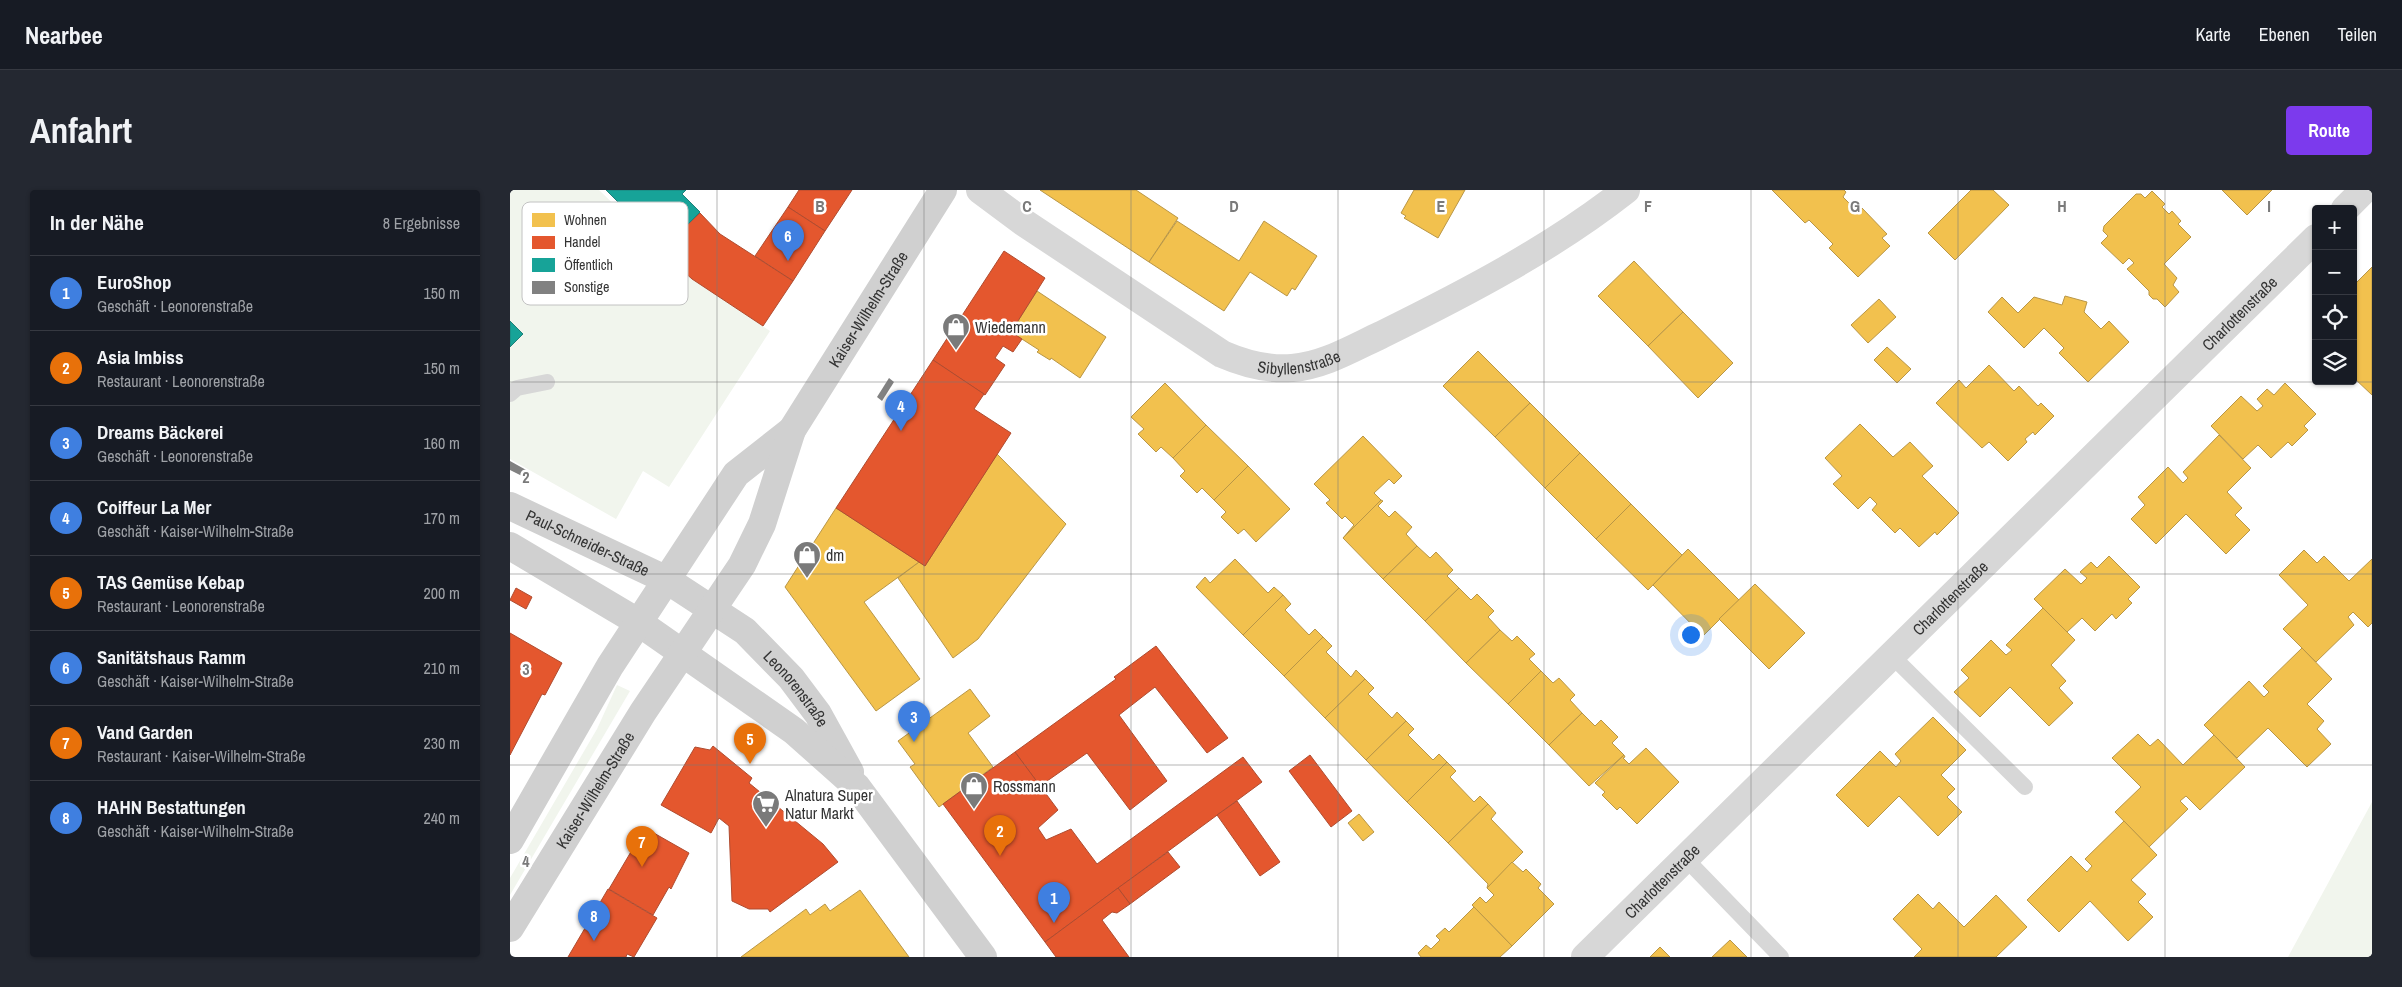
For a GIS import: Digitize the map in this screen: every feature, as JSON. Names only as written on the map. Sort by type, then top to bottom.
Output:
[{"type":"main road","name":"Kaiser-Wilhelm-Straße","points":[[510,928],[643,712],[742,565],[762,524],[792,430],[943,190]]},
{"type":"main road","name":"Kaiser-Wilhelm-Straße","points":[[510,840],[610,666],[736,474],[792,430]]},
{"type":"main road","name":"Paul-Schneider-Straße","points":[[510,506],[667,580]]},
{"type":"main road","points":[[510,546],[638,622],[683,654]]},
{"type":"main road","points":[[667,580],[712,610]]},
{"type":"main road","name":"Leonorenstraße","points":[[712,610],[759,643],[791,678],[818,714],[844,759],[857,787],[983,957]]},
{"type":"main road","name":"Leonorenstraße","points":[[683,654],[794,731],[857,787]]},
{"type":"street","name":"Sibyllenstraße","points":[[980,190],[1023,222],[1222,354],[1243,363],[1266,368],[1294,368],[1332,358],[1455,298],[1566,233],[1626,190]]},
{"type":"street","points":[[2349,205],[2364,190]]},
{"type":"street","name":"Charlottenstraße","points":[[1585,957],[2312,242]]},
{"type":"lane","points":[[510,394],[517,388],[546,382]]},
{"type":"lane","points":[[1891,655],[2025,787]]},
{"type":"lane","points":[[1685,858],[1782,957]]},
{"type":"shaded area","points":[[510,190],[599,190],[611,202],[522,202],[522,305],[688,305],[688,275],[770,331],[669,487],[643,471],[616,519],[510,459]]},
{"type":"shaded area","points":[[617,685],[630,691],[510,895],[510,878],[597,729]]},
{"type":"shaded area","points":[[2372,802],[2372,957],[2288,957]]},
{"type":"building: Wohnen","points":[[1040,190],[1136,190],[1178,218],[1149,262]]},
{"type":"building: Wohnen","points":[[1414,190],[1465,190],[1438,238],[1404,218],[1406,216],[1401,213]]},
{"type":"building: Wohnen","points":[[1772,190],[1844,190],[1846,192],[1843,197],[1849,203],[1853,199],[1855,201],[1851,204],[1858,212],[1862,208],[1887,234],[1882,238],[1890,246],[1858,277],[1829,248],[1833,244],[1809,220],[1805,223]]},
{"type":"building: Wohnen","points":[[1971,190],[1993,190],[2009,205],[1955,260],[1928,233]]},
{"type":"building: Wohnen","points":[[2222,190],[2272,190],[2247,215]]},
{"type":"building: Wohnen","points":[[2152,191],[2165,204],[2162,207],[2169,214],[2172,211],[2181,221],[2178,224],[2191,237],[2164,264],[2177,278],[2173,285],[2179,292],[2165,307],[2157,299],[2153,299],[2149,295],[2149,291],[2127,269],[2134,263],[2129,258],[2123,264],[2101,243],[2108,236],[2103,231],[2104,226],[2136,194],[2141,194],[2145,198]]},
{"type":"building: Wohnen","points":[[1177,221],[1239,261],[1264,221],[1317,256],[1295,290],[1292,288],[1287,296],[1250,272],[1224,311],[1149,262]]},
{"type":"building: Wohnen","points":[[1634,261],[1683,312],[1648,346],[1598,296]]},
{"type":"building: Wohnen","points":[[2372,267],[2372,395],[2357,381],[2357,282]]},
{"type":"building: Wohnen","points":[[1037,291],[1106,337],[1080,378],[1051,358],[1050,360],[1037,352],[1039,350],[1011,332]]},
{"type":"building: Wohnen","points":[[2065,296],[2087,302],[2084,312],[2101,329],[2109,321],[2129,342],[2088,382],[2059,353],[2064,348],[2044,328],[2024,348],[1988,312],[2002,297],[2018,313],[2034,297],[2062,305]]},
{"type":"building: Wohnen","points":[[1879,299],[1896,317],[1868,343],[1851,325]]},
{"type":"building: Wohnen","points":[[1683,312],[1733,363],[1698,398],[1648,346]]},
{"type":"building: Wohnen","points":[[1887,347],[1911,369],[1897,383],[1874,360]]},
{"type":"building: Wohnen","points":[[1478,351],[1530,403],[1495,437],[1443,386]]},
{"type":"building: Wohnen","points":[[1989,365],[2014,391],[2019,386],[2038,406],[2041,403],[2054,416],[2035,435],[2033,432],[2025,439],[2027,442],[2008,461],[1989,442],[1982,448],[1936,403],[1959,380],[1966,388]]},
{"type":"building: Wohnen","points":[[1165,383],[1206,425],[1173,458],[1161,447],[1156,452],[1138,434],[1144,429],[1131,417]]},
{"type":"building: Wohnen","points":[[2285,383],[2316,414],[2304,426],[2308,430],[2292,446],[2288,442],[2271,458],[2258,445],[2243,459],[2211,426],[2241,396],[2257,411],[2263,406],[2257,399],[2267,389],[2274,395]]},
{"type":"building: Wohnen","points":[[1530,403],[1580,453],[1545,488],[1495,437]]},
{"type":"building: Wohnen","points":[[1860,424],[1893,457],[1910,442],[1933,466],[1922,476],[1959,513],[1937,535],[1935,532],[1919,547],[1900,528],[1895,533],[1872,510],[1877,504],[1870,497],[1858,509],[1833,484],[1842,476],[1825,458]]},
{"type":"building: Wohnen","points":[[1206,425],[1248,466],[1214,500],[1202,488],[1197,493],[1180,476],[1185,471],[1173,458]]},
{"type":"building: Wohnen","points":[[2219,435],[2251,468],[2227,492],[2242,508],[2235,515],[2250,530],[2226,554],[2186,514],[2156,544],[2131,519],[2145,505],[2138,497],[2168,467],[2183,483],[2188,478],[2183,472]]},
{"type":"building: Wohnen","points":[[1363,436],[1402,476],[1394,484],[1389,479],[1374,493],[1381,500],[1343,538],[1354,525],[1345,516],[1342,519],[1326,503],[1330,500],[1314,484]]},
{"type":"building: Wohnen","points":[[1580,453],[1631,504],[1596,539],[1545,488]]},
{"type":"building: Wohnen","points":[[997,454],[1066,524],[978,639],[953,658],[898,578],[919,562],[925,566]]},
{"type":"building: Wohnen","points":[[1248,466],[1290,509],[1256,542],[1244,529],[1238,534],[1221,517],[1226,512],[1214,500]]},
{"type":"building: Wohnen","points":[[1381,500],[1383,501],[1378,506],[1389,517],[1395,511],[1412,527],[1406,534],[1417,546],[1383,579],[1343,538]]},
{"type":"building: Wohnen","points":[[1631,504],[1682,555],[1648,590],[1596,539]]},
{"type":"building: Wohnen","points":[[836,508],[919,562],[864,602],[920,679],[876,711],[785,587]]},
{"type":"building: Wohnen","points":[[1417,546],[1430,558],[1436,552],[1453,570],[1447,576],[1459,588],[1425,621],[1383,579]]},
{"type":"building: Wohnen","points":[[1688,549],[1739,600],[1703,636],[1653,585]]},
{"type":"building: Wohnen","points":[[2304,550],[2317,563],[2324,556],[2349,581],[2372,559],[2372,623],[2368,627],[2353,612],[2348,617],[2354,625],[2316,662],[2283,629],[2308,605],[2279,575]]},
{"type":"building: Wohnen","points":[[2109,556],[2140,587],[2128,599],[2132,603],[2116,619],[2112,614],[2095,631],[2082,618],[2067,632],[2034,599],[2065,569],[2081,584],[2087,578],[2080,572],[2091,562],[2097,568]]},
{"type":"building: Wohnen","points":[[1235,559],[1268,593],[1274,587],[1283,595],[1243,635],[1196,587],[1205,577],[1210,583]]},
{"type":"building: Wohnen","points":[[1755,584],[1805,633],[1769,669],[1719,619]]},
{"type":"building: Wohnen","points":[[1459,588],[1471,600],[1477,594],[1494,611],[1488,617],[1500,630],[1466,663],[1425,621]]},
{"type":"building: Wohnen","points":[[1283,595],[1291,604],[1285,610],[1309,635],[1315,629],[1323,637],[1284,676],[1243,635]]},
{"type":"building: Wohnen","points":[[2043,608],[2075,640],[2051,665],[2066,681],[2059,688],[2073,703],[2049,726],[2010,687],[1980,717],[1954,692],[1969,678],[1961,670],[1991,640],[2006,655],[2012,650],[2006,645]]},
{"type":"building: Wohnen","points":[[1500,630],[1512,641],[1517,636],[1535,654],[1529,659],[1541,671],[1508,704],[1466,663]]},
{"type":"building: Wohnen","points":[[1323,637],[1332,646],[1326,652],[1351,677],[1356,670],[1365,679],[1325,718],[1284,676]]},
{"type":"building: Wohnen","points":[[2302,648],[2332,679],[2307,704],[2324,721],[2317,729],[2331,744],[2307,767],[2268,728],[2237,758],[2204,725],[2249,681],[2264,697],[2269,692],[2263,686]]},
{"type":"building: Wohnen","points":[[1541,671],[1553,683],[1559,678],[1575,695],[1570,700],[1582,713],[1549,745],[1508,704]]},
{"type":"building: Wohnen","points":[[1365,679],[1374,688],[1368,694],[1392,718],[1397,712],[1406,721],[1366,760],[1325,718]]},
{"type":"building: Wohnen","points":[[970,689],[990,716],[968,733],[993,767],[939,807],[910,767],[915,764],[898,741]]},
{"type":"building: Wohnen","points":[[1582,713],[1595,726],[1601,720],[1618,737],[1612,743],[1624,755],[1589,786],[1549,745]]},
{"type":"building: Wohnen","points":[[1933,717],[1966,750],[1941,775],[1955,789],[1947,797],[1962,812],[1938,836],[1899,796],[1868,827],[1836,795],[1880,751],[1896,767],[1901,761],[1895,754]]},
{"type":"building: Wohnen","points":[[1406,721],[1414,729],[1408,735],[1433,760],[1439,754],[1447,762],[1407,802],[1366,760]]},
{"type":"building: Wohnen","points":[[2138,734],[2150,746],[2158,739],[2183,765],[2214,735],[2245,767],[2200,810],[2186,796],[2180,801],[2188,809],[2149,847],[2115,812],[2141,787],[2112,758]]},
{"type":"building: Wohnen","points":[[1646,748],[1679,782],[1637,824],[1620,807],[1617,810],[1602,795],[1605,792],[1595,783],[1624,755],[1625,757],[1623,758],[1629,764]]},
{"type":"building: Wohnen","points":[[1447,762],[1456,771],[1450,777],[1474,802],[1480,796],[1488,804],[1448,843],[1407,802]]},
{"type":"building: Wohnen","points":[[1488,804],[1496,813],[1491,819],[1523,852],[1487,888],[1488,884],[1448,843]]},
{"type":"building: Wohnen","points":[[1359,814],[1374,832],[1363,841],[1348,823]]},
{"type":"building: Wohnen","points":[[2124,821],[2157,855],[2131,880],[2146,894],[2138,902],[2153,917],[2128,941],[2090,901],[2059,932],[2027,900],[2071,856],[2087,872],[2092,866],[2085,859]]},
{"type":"building: Wohnen","points":[[1512,862],[1523,872],[1526,869],[1541,884],[1538,888],[1554,904],[1512,946],[1472,905],[1480,897],[1486,903],[1494,895],[1487,888]]},
{"type":"building: Wohnen","points":[[860,890],[909,957],[741,957],[806,909],[810,915],[825,904],[830,911]]},
{"type":"building: Wohnen","points":[[1918,894],[1933,909],[1939,902],[1964,927],[1996,895],[2027,927],[1996,957],[1914,957],[1922,949],[1893,919]]},
{"type":"building: Wohnen","points":[[1474,907],[1512,946],[1500,957],[1421,957],[1418,953],[1426,945],[1431,949],[1440,940],[1436,936],[1445,928],[1449,932]]},
{"type":"building: Wohnen","points":[[1730,940],[1747,957],[1712,957]]},
{"type":"building: Wohnen","points":[[1660,947],[1670,957],[1650,957]]},
{"type":"building: Handel","points":[[799,190],[852,190],[825,231],[788,207]]},
{"type":"building: Handel","points":[[788,207],[825,231],[793,281],[755,256]]},
{"type":"building: Handel","points":[[700,213],[720,234],[793,281],[763,326],[688,275],[688,225]]},
{"type":"building: Handel","points":[[1004,251],[1045,278],[1011,332],[1022,339],[1013,352],[1003,346],[995,358],[1005,365],[985,395],[933,360]]},
{"type":"building: Handel","points":[[933,360],[984,394],[974,409],[1011,433],[925,566],[836,508]]},
{"type":"building: Handel","points":[[516,588],[532,597],[526,609],[510,600]]},
{"type":"building: Handel","points":[[510,633],[562,663],[545,695],[542,694],[510,755]]},
{"type":"building: Handel","points":[[1156,646],[1228,738],[1207,753],[1155,687],[1119,715],[1167,781],[1130,810],[1087,753],[1040,786],[1015,752],[1116,679],[1114,677]]},
{"type":"building: Handel","name":"Alnatura Super Natur Markt","points":[[713,746],[752,778],[749,783],[823,844],[838,862],[770,912],[768,909],[749,909],[732,901],[729,826],[719,818],[711,833],[661,805],[695,747],[710,750]]},
{"type":"building: Handel","points":[[1015,752],[1058,810],[1038,828],[1046,840],[1071,829],[1097,864],[1243,757],[1262,782],[1045,942],[943,804]]},
{"type":"building: Handel","points":[[1310,755],[1352,811],[1331,827],[1289,771]]},
{"type":"building: Handel","points":[[1237,801],[1280,862],[1260,876],[1217,815]]},
{"type":"building: Handel","points":[[645,828],[689,853],[671,889],[669,887],[653,915],[609,889]]},
{"type":"building: Handel","points":[[1168,852],[1180,867],[1130,904],[1118,888]]},
{"type":"building: Handel","points":[[1118,888],[1130,904],[1117,913],[1112,912],[1102,920],[1129,957],[1056,957],[1045,942]]},
{"type":"building: Handel","points":[[608,889],[657,918],[634,957],[627,954],[626,957],[568,957]]},
{"type":"building: Öffentlich","points":[[606,190],[686,190],[682,194],[700,212],[688,224],[688,202],[618,202]]},
{"type":"building: Öffentlich","points":[[510,321],[523,334],[510,347]]},
{"type":"building: Sonstige","points":[[889,378],[894,382],[882,401],[877,397]]},
{"type":"building: Sonstige","points":[[510,461],[528,471],[524,477],[510,470]]},
{"type":"place","name":"Sanitätshaus Ramm","points":[[788,261]]},
{"type":"place","name":"Wiedemann","points":[[956,351]]},
{"type":"place","name":"Coiffeur La Mer","points":[[901,431]]},
{"type":"place","name":"dm","points":[[807,579]]},
{"type":"place","name":"Dreams Bäckerei","points":[[914,742]]},
{"type":"place","name":"TAS Gemüse Kebap","points":[[750,764]]},
{"type":"place","name":"Rossmann","points":[[974,810]]},
{"type":"place","name":"Alnatura Super Natur Markt","points":[[766,828]]},
{"type":"place","name":"Asia Imbiss","points":[[1000,856]]},
{"type":"place","name":"Vand Garden","points":[[642,867]]},
{"type":"place","name":"EuroShop","points":[[1054,923]]},
{"type":"place","name":"HAHN Bestattungen","points":[[594,941]]}]
